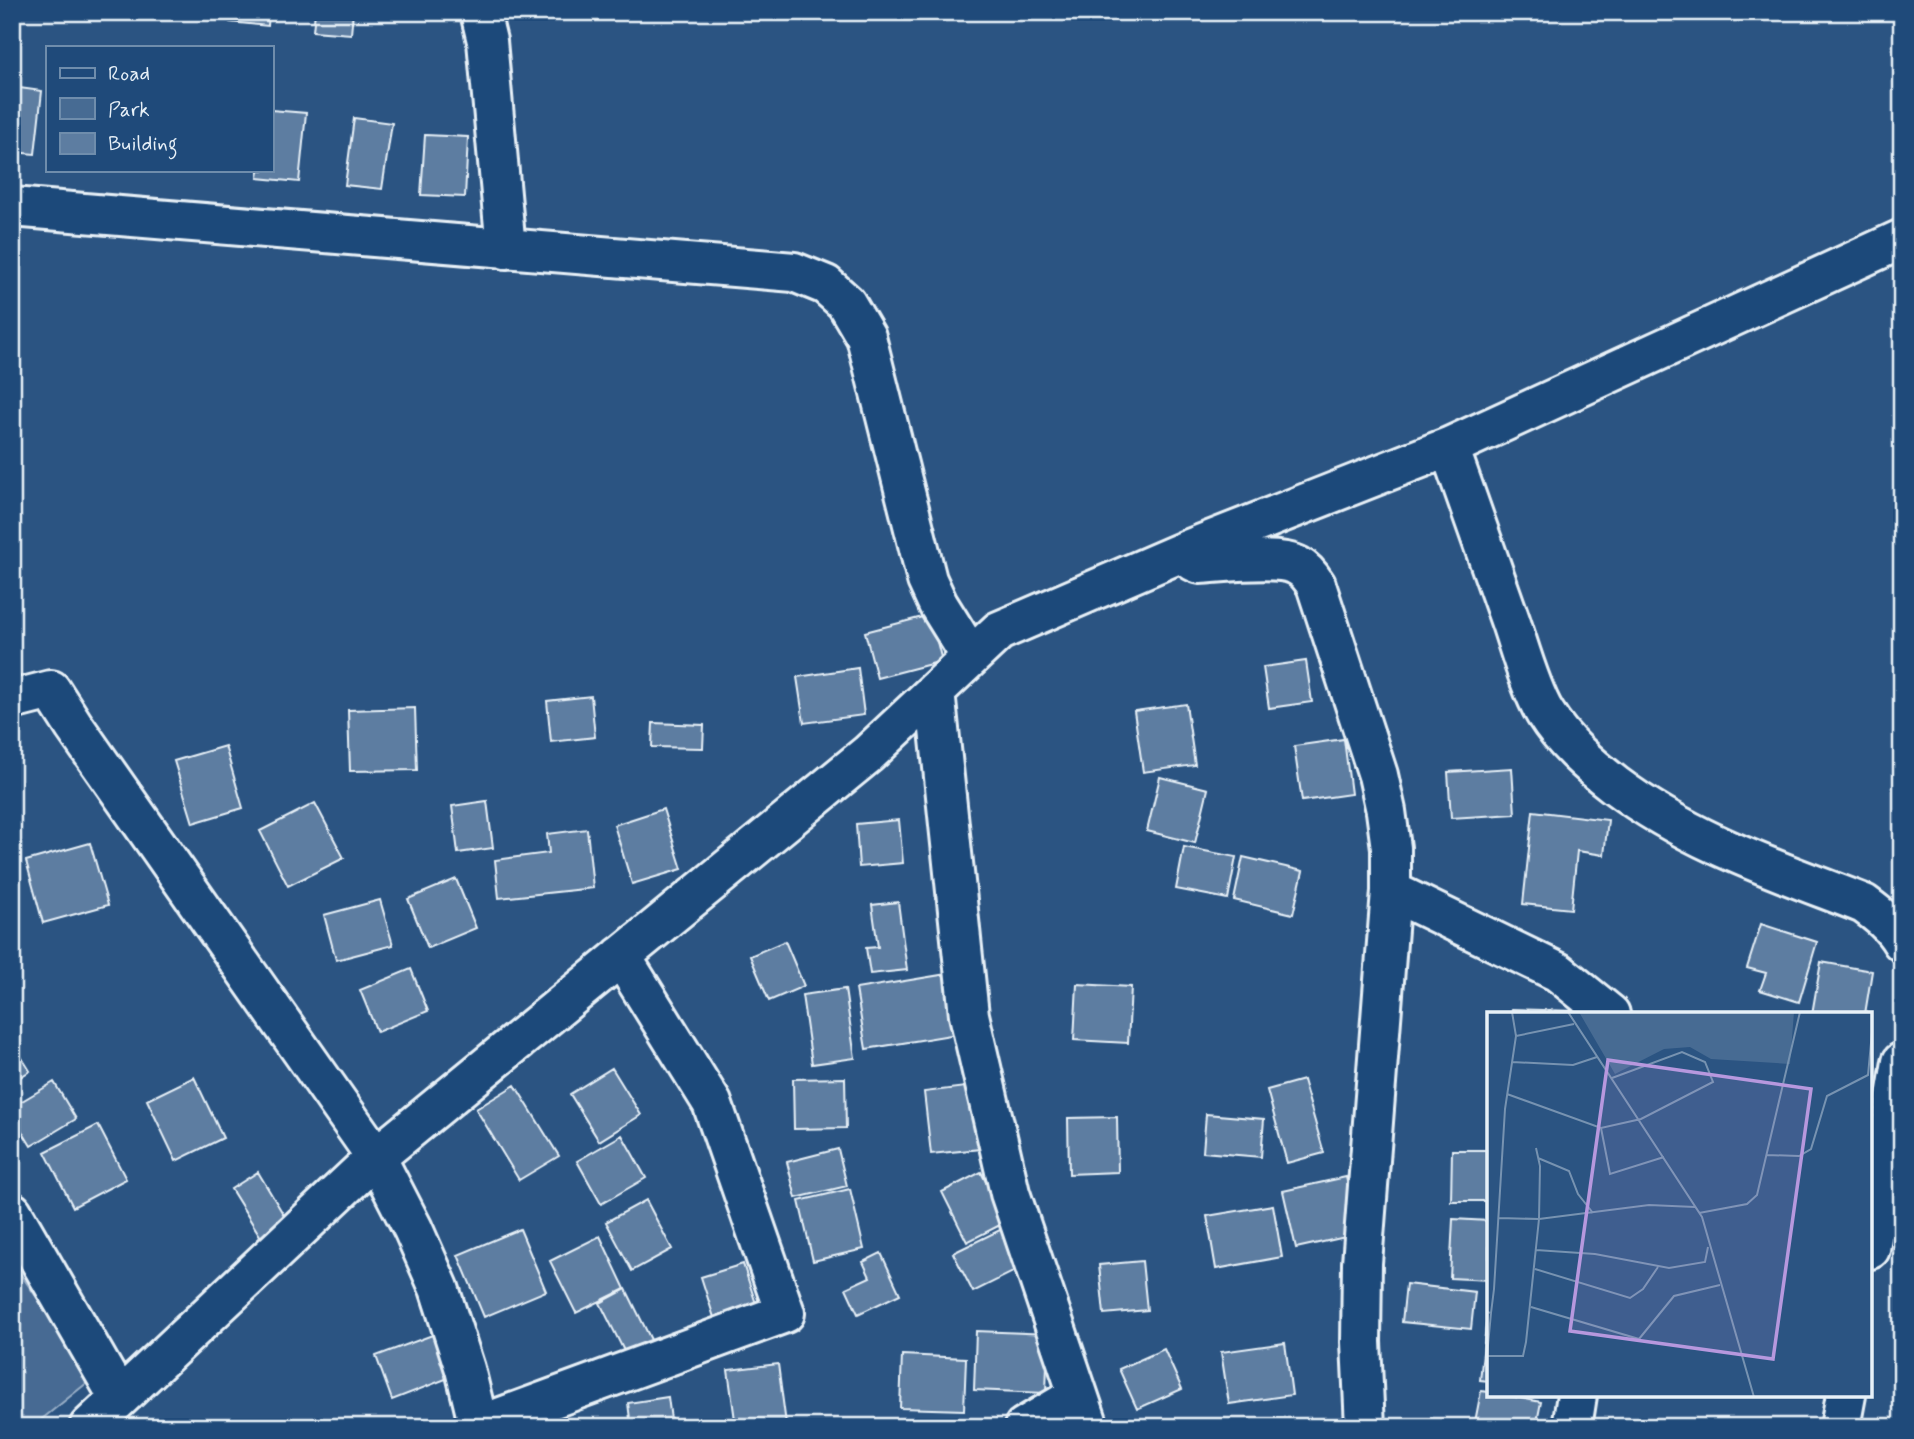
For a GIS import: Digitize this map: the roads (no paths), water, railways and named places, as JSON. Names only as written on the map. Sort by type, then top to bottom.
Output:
[{"type":"street","points":[[480,12],[487,41],[506,249]]},
{"type":"street","points":[[12,207],[794,272],[826,285],[846,303],[866,337],[927,580],[971,657]]},
{"type":"street","points":[[89,1427],[376,1157],[868,754],[999,631],[1187,550],[1449,447],[1902,239]]},
{"type":"street","points":[[1449,447],[1544,712],[1573,749],[1638,802],[1676,825],[1725,850],[1864,904],[1883,918],[1902,942]]},
{"type":"street","points":[[1187,550],[1192,562],[1200,564],[1280,560],[1296,564],[1317,585],[1381,787],[1386,811],[1391,848],[1391,891],[1362,1263],[1361,1342],[1365,1427]]},
{"type":"street","points":[[12,701],[51,690],[376,1157],[413,1228],[439,1288],[480,1426],[785,1313],[712,1103],[621,956]]},
{"type":"street","points":[[935,691],[969,1015],[1010,1194],[1084,1411],[1024,1427]]},
{"type":"street","points":[[1391,891],[1558,972],[1608,1012]]},
{"type":"street","points":[[1872,1237],[1902,1062]]},
{"type":"street","points":[[12,1212],[119,1398]]},
{"type":"street","points":[[1572,1427],[1577,1397]]},
{"type":"street","points":[[1840,1427],[1846,1397]]}]
